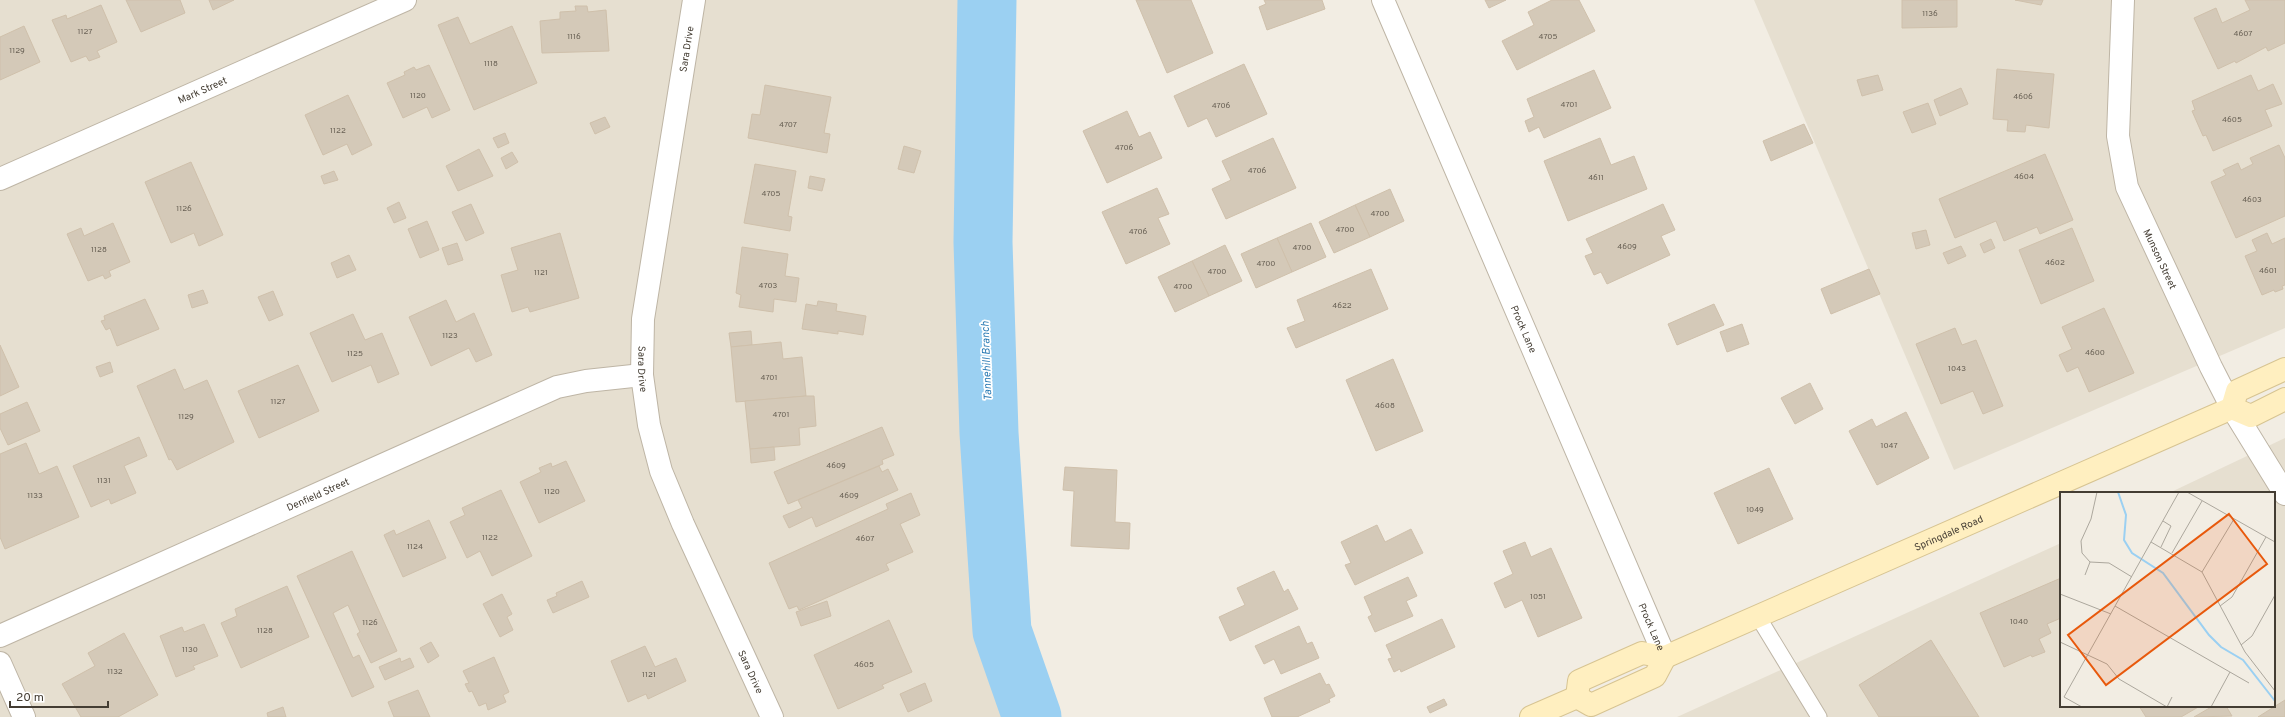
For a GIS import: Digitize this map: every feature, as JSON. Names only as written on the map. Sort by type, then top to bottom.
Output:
[{"type":"main road","points":[[2285,369],[2237,391],[2232,408],[2251,416],[2285,399]]},
{"type":"main road","name":"Springdale Road","points":[[1665,658],[1757,615],[2232,408]]},
{"type":"main road","points":[[1531,717],[1577,697],[1591,705],[1655,676],[1665,658]]},
{"type":"street","name":"Mark Street","points":[[0,179],[405,0]]},
{"type":"street","name":"Sara Drive","points":[[694,0],[643,318],[642,375],[649,426],[661,471],[683,524],[772,717]]},
{"type":"street","name":"Prock Lane","points":[[1383,0],[1665,658]]},
{"type":"street","name":"Munson Street","points":[[2123,0],[2118,136],[2127,187],[2211,367],[2232,408],[2285,494]]},
{"type":"street","name":"Denfield Street","points":[[0,636],[557,387],[586,381],[642,375]]},
{"type":"street","points":[[0,663],[24,717]]},
{"type":"lane","points":[[1757,615],[1819,717]]},
{"type":"shaded area","points":[[0,0],[977,0],[966,312],[974,550],[989,654],[1013,717],[0,717]]},
{"type":"shaded area","points":[[1754,0],[2285,0],[2285,328],[1954,470]]},
{"type":"shaded area","points":[[2285,438],[2285,717],[1677,717],[2060,543],[2060,707],[2275,707],[2275,492],[2171,492]]},
{"type":"building","points":[[126,0],[180,0],[185,13],[141,32]]},
{"type":"building","points":[[209,0],[234,0],[213,10]]},
{"type":"building","points":[[1136,0],[1191,0],[1213,53],[1167,73]]},
{"type":"building","points":[[1264,0],[1322,0],[1325,9],[1267,30],[1259,7],[1266,4]]},
{"type":"building","points":[[1485,0],[1506,0],[1489,8]]},
{"type":"building","points":[[1552,0],[1579,0],[1595,31],[1517,70],[1502,41],[1534,25],[1528,12]]},
{"type":"building","points":[[1902,0],[1957,0],[1957,27],[1902,28]]},
{"type":"building","points":[[2015,0],[2043,0],[2041,5]]},
{"type":"building","points":[[2245,0],[2285,0],[2285,43],[2268,51],[2266,47],[2236,63],[2235,61],[2218,69],[2194,18],[2216,8],[2222,23],[2250,10]]},
{"type":"building","points":[[101,5],[117,42],[97,51],[100,57],[89,61],[86,56],[71,62],[52,20],[66,15],[67,19]]},
{"type":"building","points":[[575,6],[587,6],[588,12],[606,10],[609,51],[542,53],[540,21],[560,19],[560,12],[576,11]]},
{"type":"building","points":[[458,17],[470,44],[512,26],[537,83],[474,110],[438,25]]},
{"type":"building","points":[[24,26],[40,62],[0,80],[0,37]]},
{"type":"building","points":[[1244,64],[1267,114],[1216,137],[1207,118],[1188,127],[1174,96]]},
{"type":"building","points":[[429,65],[450,110],[432,118],[427,107],[403,118],[387,83],[405,75],[404,72],[414,67],[416,70]]},
{"type":"building","points":[[1997,69],[2054,74],[2049,128],[2026,125],[2025,132],[2007,131],[2008,120],[1993,119]]},
{"type":"building","points":[[1594,70],[1611,108],[1544,138],[1539,127],[1529,132],[1525,121],[1534,117],[1527,99]]},
{"type":"building","points":[[1878,75],[1883,90],[1862,96],[1857,80]]},
{"type":"building","points":[[2251,75],[2258,91],[2273,84],[2282,104],[2265,110],[2272,126],[2213,151],[2206,135],[2203,136],[2192,111],[2195,110],[2192,101]]},
{"type":"building","points":[[765,85],[831,97],[824,133],[830,134],[827,153],[748,138],[752,114],[760,115]]},
{"type":"building","points":[[1961,88],[1968,104],[1940,116],[1934,100]]},
{"type":"building","points":[[348,95],[372,145],[352,155],[347,144],[323,155],[305,115]]},
{"type":"building","points":[[1928,103],[1936,124],[1912,133],[1903,112]]},
{"type":"building","points":[[1127,111],[1139,137],[1150,132],[1162,158],[1107,183],[1083,131]]},
{"type":"building","points":[[605,117],[610,127],[595,134],[590,123]]},
{"type":"building","points":[[1804,124],[1813,143],[1771,161],[1763,141]]},
{"type":"building","points":[[505,133],[509,143],[498,148],[493,138]]},
{"type":"building","points":[[1273,138],[1296,188],[1226,219],[1212,189],[1231,180],[1222,161]]},
{"type":"building","points":[[1600,138],[1611,165],[1634,156],[1647,189],[1568,221],[1544,161]]},
{"type":"building","points":[[2279,145],[2285,158],[2285,216],[2236,238],[2211,182],[2226,175],[2223,170],[2238,163],[2241,170],[2253,164],[2250,158]]},
{"type":"building","points":[[904,146],[921,151],[914,173],[898,169]]},
{"type":"building","points":[[479,149],[493,176],[458,191],[446,166]]},
{"type":"building","points":[[512,152],[518,162],[506,169],[501,158]]},
{"type":"building","points":[[2045,154],[2073,220],[2040,234],[2037,227],[2004,241],[1996,221],[1955,238],[1939,199]]},
{"type":"building","points":[[191,162],[223,235],[199,246],[194,233],[171,243],[145,182]]},
{"type":"building","points":[[755,164],[796,171],[788,216],[792,217],[790,231],[744,223]]},
{"type":"building","points":[[334,171],[338,180],[324,184],[321,176]]},
{"type":"building","points":[[810,176],[825,179],[822,191],[808,188]]},
{"type":"building","points":[[1157,188],[1169,214],[1158,218],[1170,244],[1126,264],[1102,212]]},
{"type":"building","points":[[1390,189],[1404,221],[1370,237],[1355,205]]},
{"type":"building","points":[[399,202],[406,218],[394,223],[387,208]]},
{"type":"building","points":[[471,204],[484,233],[466,241],[452,212]]},
{"type":"building","points":[[1663,204],[1675,230],[1661,236],[1670,255],[1607,284],[1601,272],[1594,275],[1585,256],[1593,253],[1586,239]]},
{"type":"building","points":[[1355,205],[1370,237],[1334,253],[1319,222]]},
{"type":"building","points":[[427,221],[439,250],[420,258],[408,229]]},
{"type":"building","points":[[113,223],[130,262],[109,271],[111,276],[105,279],[103,275],[88,281],[67,234],[81,228],[84,236]]},
{"type":"building","points":[[1311,223],[1326,257],[1292,272],[1277,238]]},
{"type":"building","points":[[2072,228],[2094,281],[2041,304],[2019,250]]},
{"type":"building","points":[[1926,230],[1930,245],[1916,249],[1912,233]]},
{"type":"building","points":[[560,233],[579,298],[530,312],[528,307],[512,312],[501,275],[518,270],[511,248]]},
{"type":"building","points":[[2267,233],[2272,244],[2285,238],[2285,285],[2282,286],[2283,289],[2275,292],[2274,290],[2262,295],[2245,256],[2257,251],[2252,240]]},
{"type":"building","points":[[1277,238],[1292,272],[1256,288],[1241,254]]},
{"type":"building","points":[[1991,239],[1995,248],[1984,253],[1980,244]]},
{"type":"building","points":[[457,243],[463,260],[448,265],[442,248]]},
{"type":"building","points":[[1225,245],[1242,281],[1209,296],[1192,261]]},
{"type":"building","points":[[1961,246],[1966,256],[1948,264],[1943,253]]},
{"type":"building","points":[[742,247],[788,254],[785,276],[799,278],[796,302],[774,299],[773,312],[739,307],[741,295],[736,293]]},
{"type":"building","points":[[349,255],[356,270],[337,278],[331,263]]},
{"type":"building","points":[[1192,261],[1209,296],[1175,312],[1158,277]]},
{"type":"building","points":[[1371,269],[1388,309],[1296,348],[1287,328],[1305,321],[1297,300]]},
{"type":"building","points":[[1869,269],[1880,294],[1831,314],[1821,289]]},
{"type":"building","points":[[203,290],[208,303],[192,308],[188,295]]},
{"type":"building","points":[[273,291],[283,315],[269,321],[258,297]]},
{"type":"building","points":[[145,299],[159,329],[117,346],[110,328],[106,330],[101,321],[105,320],[104,316]]},
{"type":"building","points":[[446,300],[456,322],[474,313],[492,355],[476,362],[469,348],[431,366],[409,317]]},
{"type":"building","points":[[818,301],[837,304],[836,311],[866,316],[863,335],[838,331],[838,334],[802,329],[806,304],[817,306]]},
{"type":"building","points":[[1714,304],[1724,325],[1677,345],[1668,324]]},
{"type":"building","points":[[2104,308],[2134,373],[2089,392],[2078,367],[2067,372],[2059,355],[2072,349],[2062,327]]},
{"type":"building","points":[[353,314],[365,340],[382,333],[399,374],[378,383],[371,365],[332,382],[310,333]]},
{"type":"building","points":[[1742,324],[1749,344],[1727,352],[1720,332]]},
{"type":"building","points":[[1955,328],[1962,345],[1976,340],[2003,406],[1983,414],[1973,391],[1941,404],[1916,344]]},
{"type":"building","points":[[751,331],[752,345],[731,347],[729,333]]},
{"type":"building","points":[[781,342],[783,359],[802,357],[806,396],[736,402],[731,347]]},
{"type":"building","points":[[0,345],[19,387],[0,396]]},
{"type":"building","points":[[1393,359],[1423,431],[1376,451],[1346,380]]},
{"type":"building","points":[[110,362],[113,372],[100,377],[96,367]]},
{"type":"building","points":[[298,365],[319,411],[259,438],[238,391]]},
{"type":"building","points":[[175,369],[184,390],[207,380],[234,442],[177,470],[171,459],[169,460],[137,386]]},
{"type":"building","points":[[1810,383],[1823,409],[1795,424],[1781,398]]},
{"type":"building","points":[[814,396],[816,426],[799,428],[800,445],[750,449],[745,401]]},
{"type":"building","points":[[27,402],[40,431],[8,445],[0,428],[0,414]]},
{"type":"building","points":[[1906,412],[1929,458],[1877,485],[1849,431],[1872,419],[1876,427]]},
{"type":"building","points":[[882,427],[894,455],[882,460],[883,464],[788,504],[774,472]]},
{"type":"building","points":[[139,437],[147,456],[124,466],[136,493],[111,504],[109,499],[91,507],[73,466]]},
{"type":"building","points":[[26,443],[39,474],[57,466],[79,517],[5,549],[0,537],[0,454]]},
{"type":"building","points":[[774,447],[775,460],[751,463],[750,449]]},
{"type":"building","points":[[566,461],[585,501],[539,523],[520,482],[541,472],[539,468],[551,463],[552,467]]},
{"type":"building","points":[[879,466],[882,472],[888,469],[898,490],[816,527],[812,517],[789,528],[783,516],[802,508],[798,500]]},
{"type":"building","points":[[1065,467],[1117,470],[1115,522],[1130,523],[1129,549],[1071,546],[1074,491],[1063,490]]},
{"type":"building","points":[[1769,468],[1793,519],[1738,544],[1714,493]]},
{"type":"building","points":[[501,490],[532,556],[492,576],[480,551],[467,558],[450,522],[465,515],[462,508]]},
{"type":"building","points":[[911,493],[920,515],[900,524],[913,552],[886,564],[889,570],[799,610],[797,606],[789,609],[769,563],[888,509],[886,504]]},
{"type":"building","points":[[429,520],[446,558],[403,577],[384,535],[394,530],[396,535]]},
{"type":"building","points":[[1377,525],[1385,542],[1411,529],[1423,553],[1355,585],[1345,565],[1351,563],[1341,542]]},
{"type":"building","points":[[1525,542],[1531,557],[1551,548],[1582,618],[1538,637],[1522,600],[1505,608],[1494,583],[1513,574],[1503,551]]},
{"type":"building","points":[[352,551],[397,651],[371,663],[357,634],[360,632],[348,605],[333,613],[353,658],[359,655],[374,687],[352,697],[297,576]]},
{"type":"building","points":[[1274,571],[1284,592],[1288,589],[1298,609],[1230,641],[1219,617],[1245,605],[1237,588]]},
{"type":"building","points":[[1408,577],[1417,596],[1406,601],[1413,616],[1375,632],[1368,617],[1372,615],[1364,597]]},
{"type":"building","points":[[2060,578],[2060,618],[2047,624],[2051,633],[2039,639],[2045,652],[2032,657],[2031,655],[2004,667],[1980,613]]},
{"type":"building","points":[[582,581],[589,597],[553,613],[547,600],[557,596],[556,593]]},
{"type":"building","points":[[287,586],[309,637],[241,668],[221,623],[237,616],[235,609]]},
{"type":"building","points":[[502,594],[512,614],[507,617],[513,630],[500,637],[483,604]]},
{"type":"building","points":[[827,601],[831,616],[801,626],[796,612]]},
{"type":"building","points":[[1442,619],[1455,647],[1401,672],[1400,669],[1394,672],[1388,659],[1392,658],[1386,645]]},
{"type":"building","points":[[889,620],[912,672],[882,685],[884,688],[838,709],[814,655]]},
{"type":"building","points":[[204,624],[218,656],[193,666],[195,669],[176,677],[160,636],[182,627],[184,632]]},
{"type":"building","points":[[1299,626],[1307,644],[1312,642],[1319,658],[1281,674],[1274,659],[1264,664],[1255,646]]},
{"type":"building","points":[[124,633],[158,695],[118,717],[81,717],[62,684],[95,666],[88,653]]},
{"type":"building","points":[[1931,640],[1979,717],[1879,717],[1859,685]]},
{"type":"building","points":[[431,642],[439,656],[428,663],[420,648]]},
{"type":"building","points":[[645,646],[655,667],[676,658],[686,681],[648,699],[646,694],[628,702],[611,661]]},
{"type":"building","points":[[494,657],[509,692],[503,695],[506,702],[488,710],[486,703],[479,706],[472,691],[469,692],[465,684],[469,683],[463,671]]},
{"type":"building","points":[[400,658],[401,662],[410,658],[414,667],[385,680],[379,667]]},
{"type":"building","points":[[1320,673],[1326,685],[1329,684],[1335,696],[1329,699],[1330,702],[1297,717],[1272,717],[1264,698]]},
{"type":"building","points":[[925,683],[932,701],[908,712],[900,694]]},
{"type":"building","points":[[418,690],[430,717],[394,717],[388,702]]},
{"type":"building","points":[[1444,699],[1447,705],[1430,713],[1427,707]]},
{"type":"building","points":[[2285,700],[2285,717],[2258,717],[2275,707]]},
{"type":"building","points":[[283,707],[286,717],[268,717],[267,713]]},
{"type":"building","points":[[2140,707],[2198,707],[2181,717],[2146,717]]},
{"type":"building","points":[[2211,707],[2227,707],[2232,716],[2194,717]]},
{"type":"waterway","name":"Tannehill Branch","points":[[987,0],[983,242],[989,433],[1002,631],[1032,717]]}]
